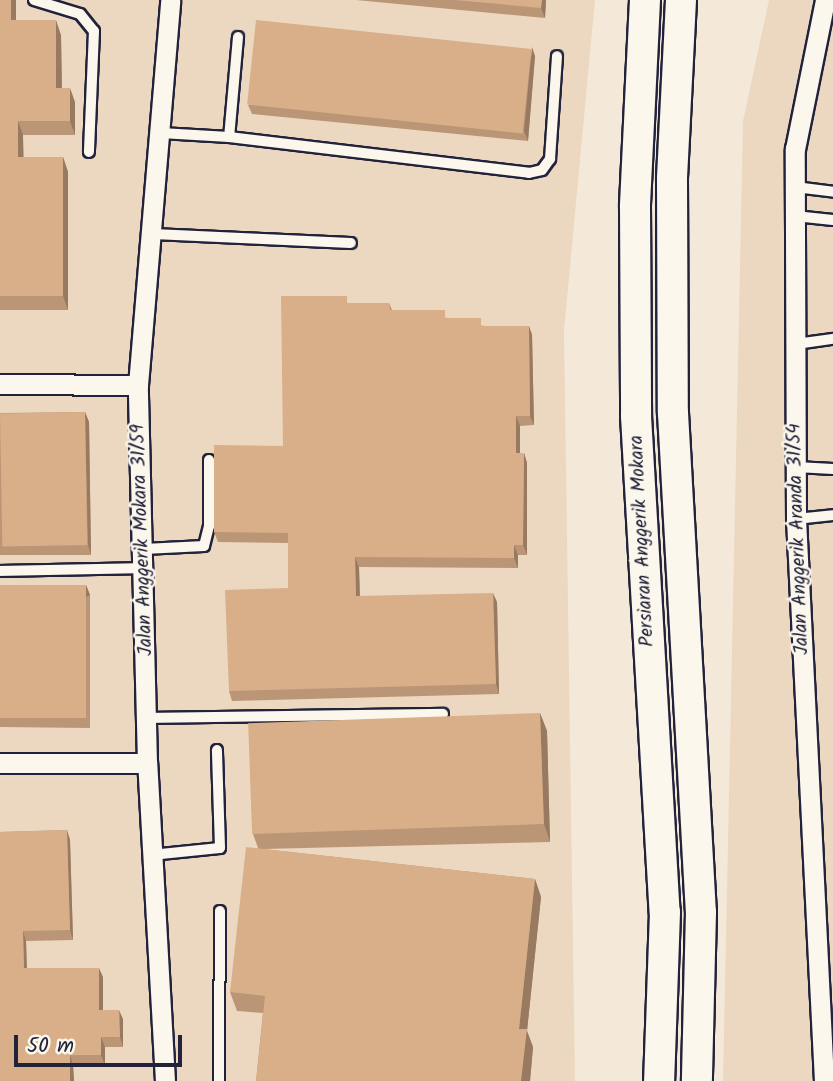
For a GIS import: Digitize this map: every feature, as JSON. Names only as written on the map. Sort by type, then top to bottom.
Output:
[{"type":"main road","name":"Persiaran Anggerik Mokara","points":[[645,0],[635,207],[636,416],[665,912],[659,1081]]},
{"type":"main road","name":"Persiaran Anggerik Mokara","points":[[681,0],[672,179],[673,412],[701,912],[697,1081]]},
{"type":"street","name":"Jalan Anggerik Mokara 31/59","points":[[164,1081],[147,763],[145,559],[138,384],[153,234],[170,0]]},
{"type":"street","name":"Jalan Anggerik Aranda 31/54","points":[[824,1081],[796,519],[795,149],[825,0]]},
{"type":"street","points":[[0,384],[138,384]]},
{"type":"street","points":[[0,763],[147,763]]},
{"type":"lane","points":[[34,0],[80,14],[94,31],[89,152]]},
{"type":"lane","points":[[229,137],[238,37]]},
{"type":"lane","points":[[161,133],[229,137],[529,173],[542,170],[550,159],[557,56]]},
{"type":"lane","points":[[795,187],[833,192]]},
{"type":"lane","points":[[795,216],[833,220]]},
{"type":"lane","points":[[153,234],[351,243]]},
{"type":"lane","points":[[796,344],[833,339]]},
{"type":"lane","points":[[0,571],[145,559],[204,546],[209,526],[209,460]]},
{"type":"lane","points":[[796,467],[833,469]]},
{"type":"lane","points":[[796,519],[833,515]]},
{"type":"lane","points":[[148,718],[443,715]]},
{"type":"lane","points":[[151,856],[220,848],[217,750]]},
{"type":"lane","points":[[219,1081],[220,911]]},
{"type":"shaded area","points":[[0,0],[595,0],[564,331],[575,1081],[0,1081]]},
{"type":"shaded area","points":[[769,0],[833,0],[833,1081],[723,1081],[743,121]]},
{"type":"building","points":[[0,0],[11,0],[11,20],[56,20],[56,88],[70,88],[70,121],[18,121],[18,157],[63,157],[63,296],[0,296]]},
{"type":"building","points":[[455,0],[542,0],[541,8]]},
{"type":"building","points":[[256,20],[531,49],[523,133],[247,105]]},
{"type":"building","points":[[281,296],[347,296],[347,303],[389,303],[390,310],[445,310],[445,318],[481,318],[481,326],[529,326],[530,416],[516,416],[516,453],[524,453],[523,545],[514,545],[514,558],[355,557],[356,596],[493,593],[496,684],[229,691],[225,590],[288,588],[288,533],[214,532],[214,445],[283,446]]},
{"type":"building","points":[[85,412],[87,545],[2,546],[0,413]]},
{"type":"building","points":[[0,585],[86,585],[86,718],[0,718]]},
{"type":"building","points":[[540,713],[544,824],[252,834],[248,723]]},
{"type":"building","points":[[67,830],[70,930],[23,931],[24,968],[99,968],[99,1010],[119,1010],[120,1037],[101,1037],[101,1055],[70,1055],[70,1081],[0,1081],[0,832]]},
{"type":"building","points":[[246,847],[535,879],[519,1029],[527,1029],[521,1081],[256,1081],[265,996],[230,992]]}]
